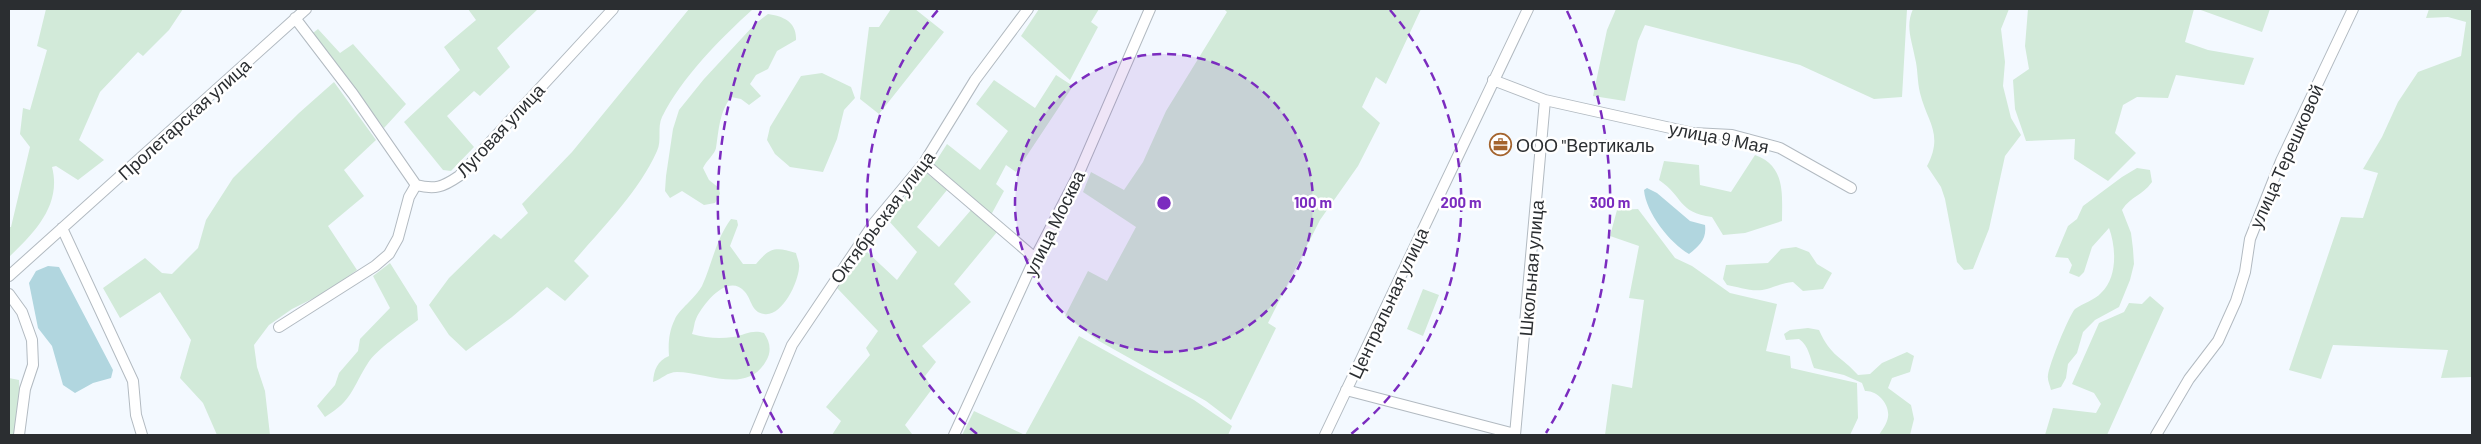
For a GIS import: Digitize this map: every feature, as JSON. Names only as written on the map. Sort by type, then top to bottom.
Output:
[{"type":"street","name":"Пролетарская улица","points":[[9,276],[306,9]]},
{"type":"street","name":"Луговая улица","points":[[416,185],[430,188],[443,187],[459,176],[613,9]]},
{"type":"street","name":"Октябрьская улица","points":[[755,435],[792,345],[874,223],[924,163],[975,80],[1028,9]]},
{"type":"street","name":"улица Москва","points":[[954,435],[1035,258],[1078,175],[1150,9]]},
{"type":"street","name":"Центральная улица","points":[[1325,435],[1528,9]]},
{"type":"street","name":"улица Терешковой","points":[[2156,435],[2189,379],[2218,341],[2236,301],[2245,272],[2250,239],[2256,221],[2281,161],[2353,9]]},
{"type":"street","points":[[280,327],[375,266],[389,254],[398,238],[409,197],[416,185],[353,94],[295,18]]},
{"type":"street","name":"улица 9 Мая","points":[[1493,80],[1545,100],[1693,133],[1732,135],[1780,148],[1851,188]]},
{"type":"street","name":"Школьная улица","points":[[1515,434],[1545,100]]},
{"type":"street","points":[[924,163],[1035,258]]},
{"type":"street","points":[[62,228],[133,381],[136,415],[142,435]]},
{"type":"street","points":[[9,294],[22,312],[32,340],[33,366],[25,389],[19,435]]},
{"type":"street","points":[[1346,390],[1515,434]]},
{"type":"green space","points":[[46,9],[183,9],[169,30],[143,56],[138,52],[100,92],[79,140],[104,160],[78,180],[56,166],[52,167],[53,194],[44,217],[28,238],[9,257],[9,227],[11,227],[30,147],[20,134],[23,108],[30,110],[47,50],[37,46]]},
{"type":"green space","points":[[468,9],[538,9],[497,48],[510,67],[480,96],[474,91],[447,116],[474,147],[451,171],[443,170],[404,122],[460,70],[444,47],[476,20]]},
{"type":"green space","points":[[689,9],[753,9],[703,59],[670,102],[662,117],[657,151],[640,181],[619,209],[574,261],[589,276],[565,301],[547,287],[512,317],[466,351],[449,335],[429,305],[449,278],[494,234],[501,239],[528,213],[522,204],[572,152]]},
{"type":"green space","points":[[891,9],[915,9],[944,32],[879,114],[860,99],[869,27],[879,27]]},
{"type":"green space","points":[[1039,9],[1099,9],[1091,22],[1098,27],[1070,80],[1021,36]]},
{"type":"green space","points":[[1224,9],[1421,9],[1386,84],[1376,77],[1362,107],[1380,123],[1358,166],[1320,220],[1268,323],[1276,328],[1231,420],[1206,401],[1099,341],[1065,316],[1088,271],[1107,281],[1136,227],[1083,192],[1091,172],[1124,190],[1143,162],[1166,111],[1227,12]]},
{"type":"green space","points":[[1616,9],[1907,9],[1902,97],[1874,99],[1800,65],[1645,25],[1638,41],[1625,101],[1593,96],[1607,30]]},
{"type":"green space","points":[[1913,9],[2009,9],[2001,29],[2005,62],[2003,86],[2011,118],[2021,135],[2005,156],[1989,229],[1973,269],[1964,270],[1957,262],[1945,199],[1941,187],[1927,166],[1932,155],[1934,136],[1918,84],[1916,62],[1910,34]]},
{"type":"green space","points":[[2028,9],[2194,9],[2185,42],[2208,50],[2254,58],[2244,85],[2176,75],[2168,98],[2137,97],[2123,105],[2115,133],[2136,153],[2108,181],[2074,159],[2075,139],[2026,141],[2015,109],[2013,80],[2029,69],[2025,46]]},
{"type":"green space","points":[[2198,9],[2270,9],[2262,32]]},
{"type":"green space","points":[[2429,9],[2472,9],[2472,377],[2441,378],[2448,350],[2333,345],[2321,379],[2289,370],[2341,217],[2363,218],[2378,173],[2363,169],[2382,137],[2398,102],[2418,72],[2461,56],[2466,22],[2448,17],[2426,18]]},
{"type":"green space","points":[[768,14],[784,18],[792,24],[796,40],[777,51],[768,69],[756,75],[750,84],[761,96],[749,105],[741,99],[731,97],[724,109],[715,150],[703,168],[709,180],[719,188],[720,194],[715,203],[704,205],[682,191],[670,198],[665,191],[666,176],[673,129],[679,110],[704,79],[755,24]]},
{"type":"green space","points":[[318,29],[340,53],[353,44],[406,104],[384,128],[313,33]]},
{"type":"green space","points":[[822,73],[851,87],[855,98],[844,110],[837,139],[823,172],[790,167],[775,154],[767,140],[770,127],[801,76]]},
{"type":"green space","points":[[1056,75],[1073,86],[1016,172],[1006,165],[996,184],[1004,191],[991,215],[934,164],[947,144],[980,170],[1008,131],[976,104],[994,80],[1035,108]]},
{"type":"green space","points":[[334,82],[376,140],[344,170],[364,196],[328,226],[357,270],[328,291],[292,309],[269,325],[254,345],[257,367],[265,391],[270,435],[217,435],[203,403],[180,378],[191,340],[160,292],[120,318],[103,288],[145,258],[162,273],[172,274],[198,248],[206,220],[233,178],[299,113]]},
{"type":"green space","points":[[1755,155],[1772,166],[1777,174],[1782,192],[1782,221],[1745,233],[1723,235],[1712,217],[1692,212],[1686,208],[1673,192],[1659,180],[1664,161],[1699,165],[1700,185],[1731,192]]},
{"type":"green space","points":[[2137,168],[2150,170],[2152,182],[2144,191],[2129,201],[2122,210],[2131,233],[2133,249],[2134,264],[2130,280],[2119,307],[2095,320],[2083,332],[2077,353],[2068,364],[2066,378],[2061,387],[2051,390],[2048,379],[2049,370],[2068,320],[2075,309],[2098,295],[2107,286],[2110,279],[2113,270],[2114,253],[2109,228],[2092,247],[2084,272],[2079,277],[2069,273],[2072,265],[2068,258],[2055,257],[2068,226],[2077,219],[2083,206]]},
{"type":"green space","points":[[924,171],[947,190],[917,227],[939,247],[971,210],[997,232],[954,284],[971,302],[922,346],[936,362],[925,376],[932,389],[905,425],[912,434],[832,435],[841,421],[826,407],[870,355],[866,348],[878,331],[837,288],[866,251],[897,280],[917,252],[888,220]]},
{"type":"green space","points":[[1638,209],[1675,258],[1692,266],[1730,293],[1777,304],[1766,351],[1790,356],[1791,368],[1857,383],[1858,418],[1850,435],[1605,435],[1612,384],[1632,388],[1644,300],[1629,298],[1639,246],[1610,236],[1617,210]]},
{"type":"green space","points":[[731,219],[737,220],[738,225],[730,246],[743,264],[756,264],[765,254],[778,249],[796,253],[799,266],[796,282],[783,305],[771,314],[757,311],[745,292],[738,287],[724,288],[710,299],[699,313],[692,334],[723,338],[752,332],[764,333],[770,347],[768,357],[758,371],[748,377],[725,379],[677,372],[670,373],[653,382],[657,366],[669,356],[669,337],[675,319],[702,286],[718,243]]},
{"type":"green space","points":[[1796,247],[1809,252],[1817,264],[1832,273],[1823,289],[1803,291],[1793,282],[1762,290],[1752,290],[1727,285],[1723,279],[1726,265],[1768,263],[1781,249]]},
{"type":"green space","points":[[390,263],[417,306],[418,320],[377,352],[368,363],[347,399],[325,417],[317,406],[335,385],[339,373],[358,351],[360,339],[390,308],[373,276]]},
{"type":"green space","points":[[1423,289],[1439,295],[1423,336],[1407,329]]},
{"type":"green space","points":[[2150,296],[2164,308],[2107,435],[2045,435],[2053,408],[2096,413],[2101,404],[2094,393],[2072,384],[2099,323],[2124,312],[2129,303],[2142,304]]},
{"type":"green space","points":[[1808,328],[1819,330],[1832,351],[1858,375],[1870,374],[1882,363],[1907,352],[1914,356],[1910,372],[1892,378],[1888,388],[1911,405],[1914,419],[1910,435],[1879,435],[1888,417],[1887,407],[1882,399],[1870,391],[1865,391],[1862,383],[1844,375],[1814,368],[1807,349],[1799,339],[1786,340],[1784,334],[1790,330]]},
{"type":"green space","points":[[1079,336],[1194,400],[1232,426],[1228,435],[1025,435]]},
{"type":"green space","points":[[9,378],[19,380],[20,399],[15,435],[9,435]]},
{"type":"green space","points":[[974,411],[1025,435],[962,435]]},
{"type":"water","points":[[1647,188],[1657,193],[1690,221],[1705,225],[1703,238],[1699,245],[1689,254],[1674,243],[1660,227],[1646,199],[1644,190]]},
{"type":"water","points":[[48,266],[59,267],[113,370],[111,378],[93,383],[75,393],[63,385],[52,346],[38,328],[29,283],[36,271]]},
{"type":"place","name":"ООО \"Вертикаль","points":[[1500,145]]}]
